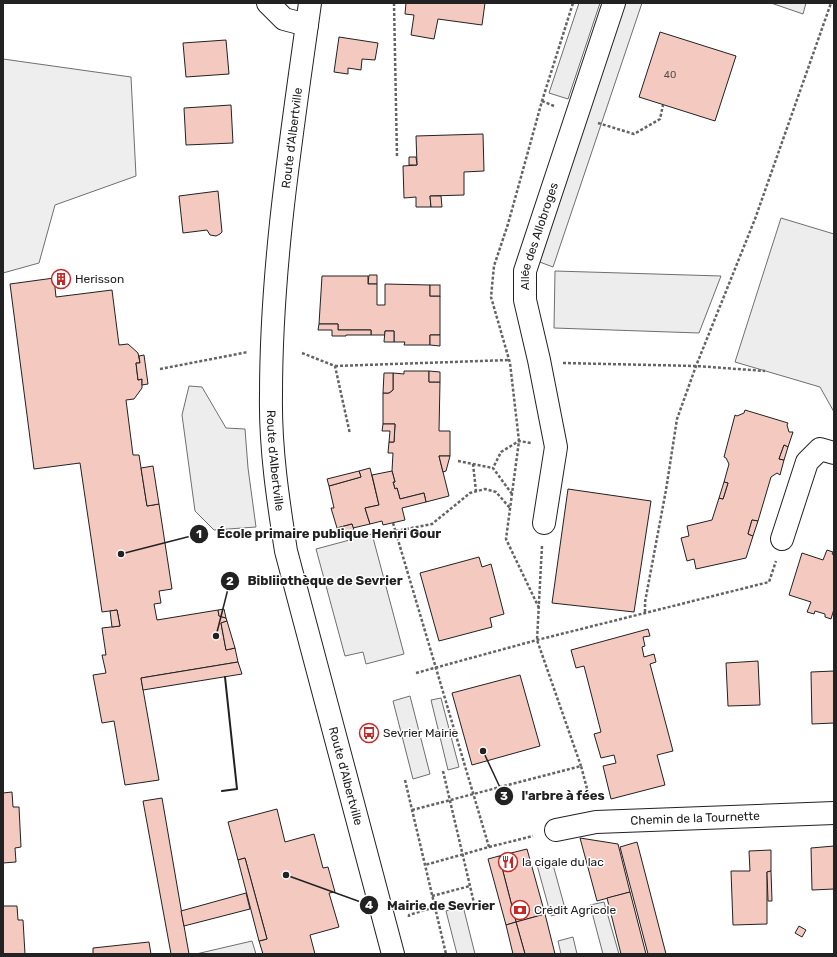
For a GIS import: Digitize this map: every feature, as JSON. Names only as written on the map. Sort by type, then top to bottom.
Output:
[{"type":"street","points":[[268,3],[284,19],[307,25]]},
{"type":"street","name":"Route d'Albertville","points":[[310,3],[287,168],[276,272],[271,396],[273,453],[278,503],[286,551],[394,954]]},
{"type":"street","name":"Allée des Allobroges","points":[[544,523],[556,447],[539,360],[525,300],[525,271],[614,3]]},
{"type":"street","points":[[782,539],[807,462],[820,449],[834,453]]},
{"type":"street","name":"Chemin de la Tournette","points":[[556,830],[596,822],[834,813]]},
{"type":"path","points":[[394,3],[397,157]]},
{"type":"path","points":[[645,612],[645,602],[666,490],[677,419],[696,366],[755,219],[830,3]]},
{"type":"path","points":[[542,101],[577,115],[634,134],[660,119],[663,105]]},
{"type":"path","points":[[160,368],[250,351]]},
{"type":"path","points":[[302,353],[335,366],[350,434]]},
{"type":"path","points":[[492,468],[501,452],[519,441]]},
{"type":"path","points":[[458,461],[492,468],[512,494]]},
{"type":"path","points":[[473,464],[476,491]]},
{"type":"path","points":[[396,531],[432,524],[470,493],[485,489],[496,492],[510,508]]},
{"type":"path","points":[[393,523],[489,847]]},
{"type":"path","points":[[544,523],[537,640],[581,766],[596,822]]},
{"type":"path","points":[[416,673],[645,612],[769,582],[782,539]]},
{"type":"path","points":[[412,810],[581,766]]},
{"type":"path","points":[[443,771],[474,903]]},
{"type":"path","points":[[405,780],[446,954]]},
{"type":"path","points":[[425,865],[556,830]]},
{"type":"path","points":[[432,896],[470,886]]},
{"type":"path","points":[[409,915],[435,907]]},
{"type":"shaded area","points":[[579,3],[600,3],[568,99],[549,93]]},
{"type":"shaded area","points":[[624,3],[642,3],[553,267],[537,261]]},
{"type":"shaded area","points":[[771,3],[806,3],[803,14]]},
{"type":"shaded area","points":[[3,59],[131,77],[136,176],[55,205],[39,263],[3,273]]},
{"type":"shaded area","points":[[781,218],[834,234],[834,412],[820,387],[735,362]]},
{"type":"shaded area","points":[[555,271],[721,276],[699,333],[554,328]]},
{"type":"shaded area","points":[[189,386],[202,387],[226,428],[245,429],[248,468],[256,527],[214,530],[195,511],[182,415]]},
{"type":"shaded area","points":[[372,534],[404,654],[366,664],[363,652],[345,656],[316,549]]},
{"type":"shaded area","points":[[410,696],[430,774],[413,779],[393,701]]},
{"type":"shaded area","points":[[441,698],[459,767],[448,770],[431,700]]},
{"type":"shaded area","points":[[552,861],[566,912],[551,916],[537,865]]},
{"type":"shaded area","points":[[604,902],[619,954],[603,954],[590,905]]},
{"type":"shaded area","points":[[463,906],[475,954],[457,954],[446,911]]},
{"type":"shaded area","points":[[573,937],[577,954],[561,954],[558,941]]},
{"type":"shaded area","points":[[252,941],[256,954],[196,954]]},
{"type":"building","points":[[406,3],[485,3],[482,25],[438,19],[434,39],[411,35],[414,15],[405,14]]},
{"type":"building","points":[[660,32],[736,56],[715,121],[639,97]]},
{"type":"building","points":[[339,37],[378,43],[375,60],[362,59],[361,70],[348,68],[348,74],[334,72]]},
{"type":"building","points":[[226,40],[229,74],[186,77],[183,43]]},
{"type":"building","points":[[231,105],[233,143],[186,145],[184,108]]},
{"type":"building","points":[[483,134],[484,171],[464,172],[464,195],[430,196],[431,207],[416,207],[416,197],[404,198],[403,166],[417,165],[416,136]]},
{"type":"building","points":[[409,157],[416,157],[417,165],[409,165]]},
{"type":"building","points":[[218,191],[222,232],[216,236],[210,235],[207,230],[183,233],[179,196]]},
{"type":"building","points":[[430,196],[441,196],[442,207],[431,207]]},
{"type":"building","name":"Herisson","points":[[64,274],[65,284],[58,285],[56,275]]},
{"type":"building","points":[[369,275],[377,275],[377,284],[368,284]]},
{"type":"building","points":[[322,276],[368,276],[368,284],[377,284],[377,305],[385,305],[385,284],[430,285],[430,296],[440,296],[440,335],[430,335],[430,345],[404,345],[405,342],[394,342],[394,331],[385,331],[385,335],[371,335],[371,330],[338,330],[338,324],[319,324]]},
{"type":"building","points":[[54,278],[56,297],[112,290],[119,345],[128,344],[138,353],[140,363],[136,363],[138,380],[142,379],[142,388],[134,399],[126,400],[133,455],[139,455],[147,506],[159,504],[172,589],[159,591],[161,603],[154,604],[157,620],[218,610],[219,616],[226,618],[227,621],[221,623],[226,650],[235,648],[238,662],[141,678],[159,780],[125,785],[114,721],[102,723],[93,675],[106,673],[102,655],[106,655],[102,628],[120,626],[117,610],[102,612],[80,463],[34,469],[10,284]]},
{"type":"building","points":[[430,285],[440,285],[440,296],[430,296]]},
{"type":"building","points":[[319,324],[338,324],[338,330],[371,330],[371,335],[332,336],[332,330],[318,330]]},
{"type":"building","points":[[385,331],[394,331],[394,342],[384,342]]},
{"type":"building","points":[[430,335],[440,335],[440,346],[430,345]]},
{"type":"building","points":[[144,355],[148,384],[142,385],[142,379],[138,380],[136,363],[140,363],[139,356]]},
{"type":"building","points":[[404,371],[429,371],[429,382],[440,382],[439,431],[450,431],[450,456],[439,456],[449,496],[426,502],[424,493],[400,499],[397,488],[395,489],[392,471],[393,453],[388,453],[389,442],[394,442],[395,424],[383,424],[383,393],[389,393],[393,390],[393,373],[404,374]]},
{"type":"building","points":[[429,371],[440,372],[440,382],[429,382]]},
{"type":"building","points":[[384,373],[393,373],[393,390],[389,393],[383,393]]},
{"type":"building","points":[[745,410],[788,423],[787,425],[789,432],[793,432],[788,447],[784,445],[779,459],[784,460],[780,475],[777,473],[771,477],[758,521],[752,520],[748,534],[753,536],[746,558],[696,569],[694,559],[687,561],[681,538],[689,536],[687,526],[712,520],[719,498],[723,499],[728,483],[724,482],[729,464],[724,457],[735,415],[737,416],[744,413]]},
{"type":"building","points":[[383,424],[395,424],[394,442],[389,442],[390,431],[382,431]]},
{"type":"building","points":[[784,445],[788,447],[784,460],[779,459]]},
{"type":"building","points":[[439,456],[450,456],[446,471],[443,472]]},
{"type":"building","points":[[153,466],[159,504],[147,506],[141,468]]},
{"type":"building","points":[[370,468],[379,505],[365,508],[370,524],[353,528],[352,524],[337,528],[331,508],[334,508],[329,486],[361,477],[359,471]]},
{"type":"building","points":[[359,471],[361,477],[329,486],[327,479]]},
{"type":"building","points":[[392,471],[395,489],[397,488],[400,499],[424,493],[426,502],[402,508],[405,520],[383,525],[382,521],[370,524],[365,508],[379,505],[372,475]]},
{"type":"building","points":[[724,482],[728,483],[723,499],[719,498]]},
{"type":"building","points":[[568,489],[651,501],[634,612],[552,603]]},
{"type":"building","points":[[752,520],[758,521],[753,536],[748,534]]},
{"type":"building","points":[[352,524],[354,530],[338,534],[337,528]]},
{"type":"building","points":[[827,550],[833,552],[832,554],[834,555],[834,609],[831,619],[825,617],[825,614],[815,611],[814,614],[807,612],[811,602],[789,595],[802,553],[823,560]]},
{"type":"building","points":[[479,557],[482,567],[491,564],[504,614],[490,618],[492,627],[439,641],[420,573]]},
{"type":"building","points":[[224,609],[226,618],[219,616],[218,610]]},
{"type":"building","points":[[117,610],[120,626],[112,627],[110,611]]},
{"type":"building","points":[[227,621],[235,648],[226,650],[221,623]]},
{"type":"building","points":[[648,629],[650,636],[643,637],[645,646],[642,647],[644,657],[654,654],[656,662],[650,664],[673,751],[657,755],[665,785],[611,799],[603,766],[616,763],[614,755],[601,758],[594,734],[601,732],[584,666],[576,668],[571,650]]},
{"type":"building","points":[[758,661],[760,705],[728,706],[726,663]]},
{"type":"building","points":[[238,662],[242,674],[143,690],[141,678]]},
{"type":"building","points":[[834,671],[834,723],[812,724],[811,672]]},
{"type":"building","points":[[520,675],[540,746],[472,765],[452,693]]},
{"type":"building","points":[[12,792],[13,807],[19,807],[21,847],[15,848],[16,862],[3,863],[3,793]]},
{"type":"building","points":[[162,798],[189,954],[171,954],[143,801]]},
{"type":"building","points":[[277,809],[285,842],[314,834],[323,868],[328,867],[335,892],[329,893],[339,927],[310,935],[315,954],[263,954],[259,941],[267,939],[245,858],[238,860],[228,822]]},
{"type":"building","points":[[580,838],[618,844],[630,892],[597,901]]},
{"type":"building","points":[[637,842],[666,954],[648,954],[620,847]]},
{"type":"building","points":[[834,846],[834,889],[812,890],[811,848]]},
{"type":"building","points":[[527,849],[545,914],[516,922],[499,856]]},
{"type":"building","points":[[771,850],[771,871],[767,872],[767,924],[733,925],[731,871],[750,871],[749,851]]},
{"type":"building","points":[[499,856],[516,922],[506,925],[488,859]]},
{"type":"building","points":[[245,858],[267,939],[259,941],[238,860]]},
{"type":"building","points":[[771,871],[772,901],[768,901],[767,872]]},
{"type":"building","points":[[630,892],[646,954],[621,954],[607,898]]},
{"type":"building","points":[[246,893],[250,909],[184,926],[181,911]]},
{"type":"building","points":[[3,906],[17,906],[18,920],[23,920],[25,954],[3,954]]},
{"type":"building","points":[[545,914],[555,954],[525,954],[516,922]]},
{"type":"building","points":[[516,922],[525,954],[513,954],[506,925]]},
{"type":"building","points":[[799,926],[806,930],[802,937],[795,933]]},
{"type":"building","points":[[149,942],[151,954],[93,954],[93,948]]},
{"type":"wall","points":[[222,791],[237,789],[225,677]]},
{"type":"place","name":"Herisson","points":[[61,279]]},
{"type":"place","name":"École primaire publique Henri Gour","points":[[121,554]]},
{"type":"place","name":"Bibliiothèque de Sevrier","points":[[216,636]]},
{"type":"place","name":"Sevrier Mairie","points":[[369,733]]},
{"type":"place","name":"l'arbre à fées","points":[[483,751]]},
{"type":"place","name":"la cigale du lac","points":[[508,862]]},
{"type":"place","name":"Mairie de Sevrier","points":[[286,875]]},
{"type":"place","name":"Crédit Agricole","points":[[520,910]]}]
